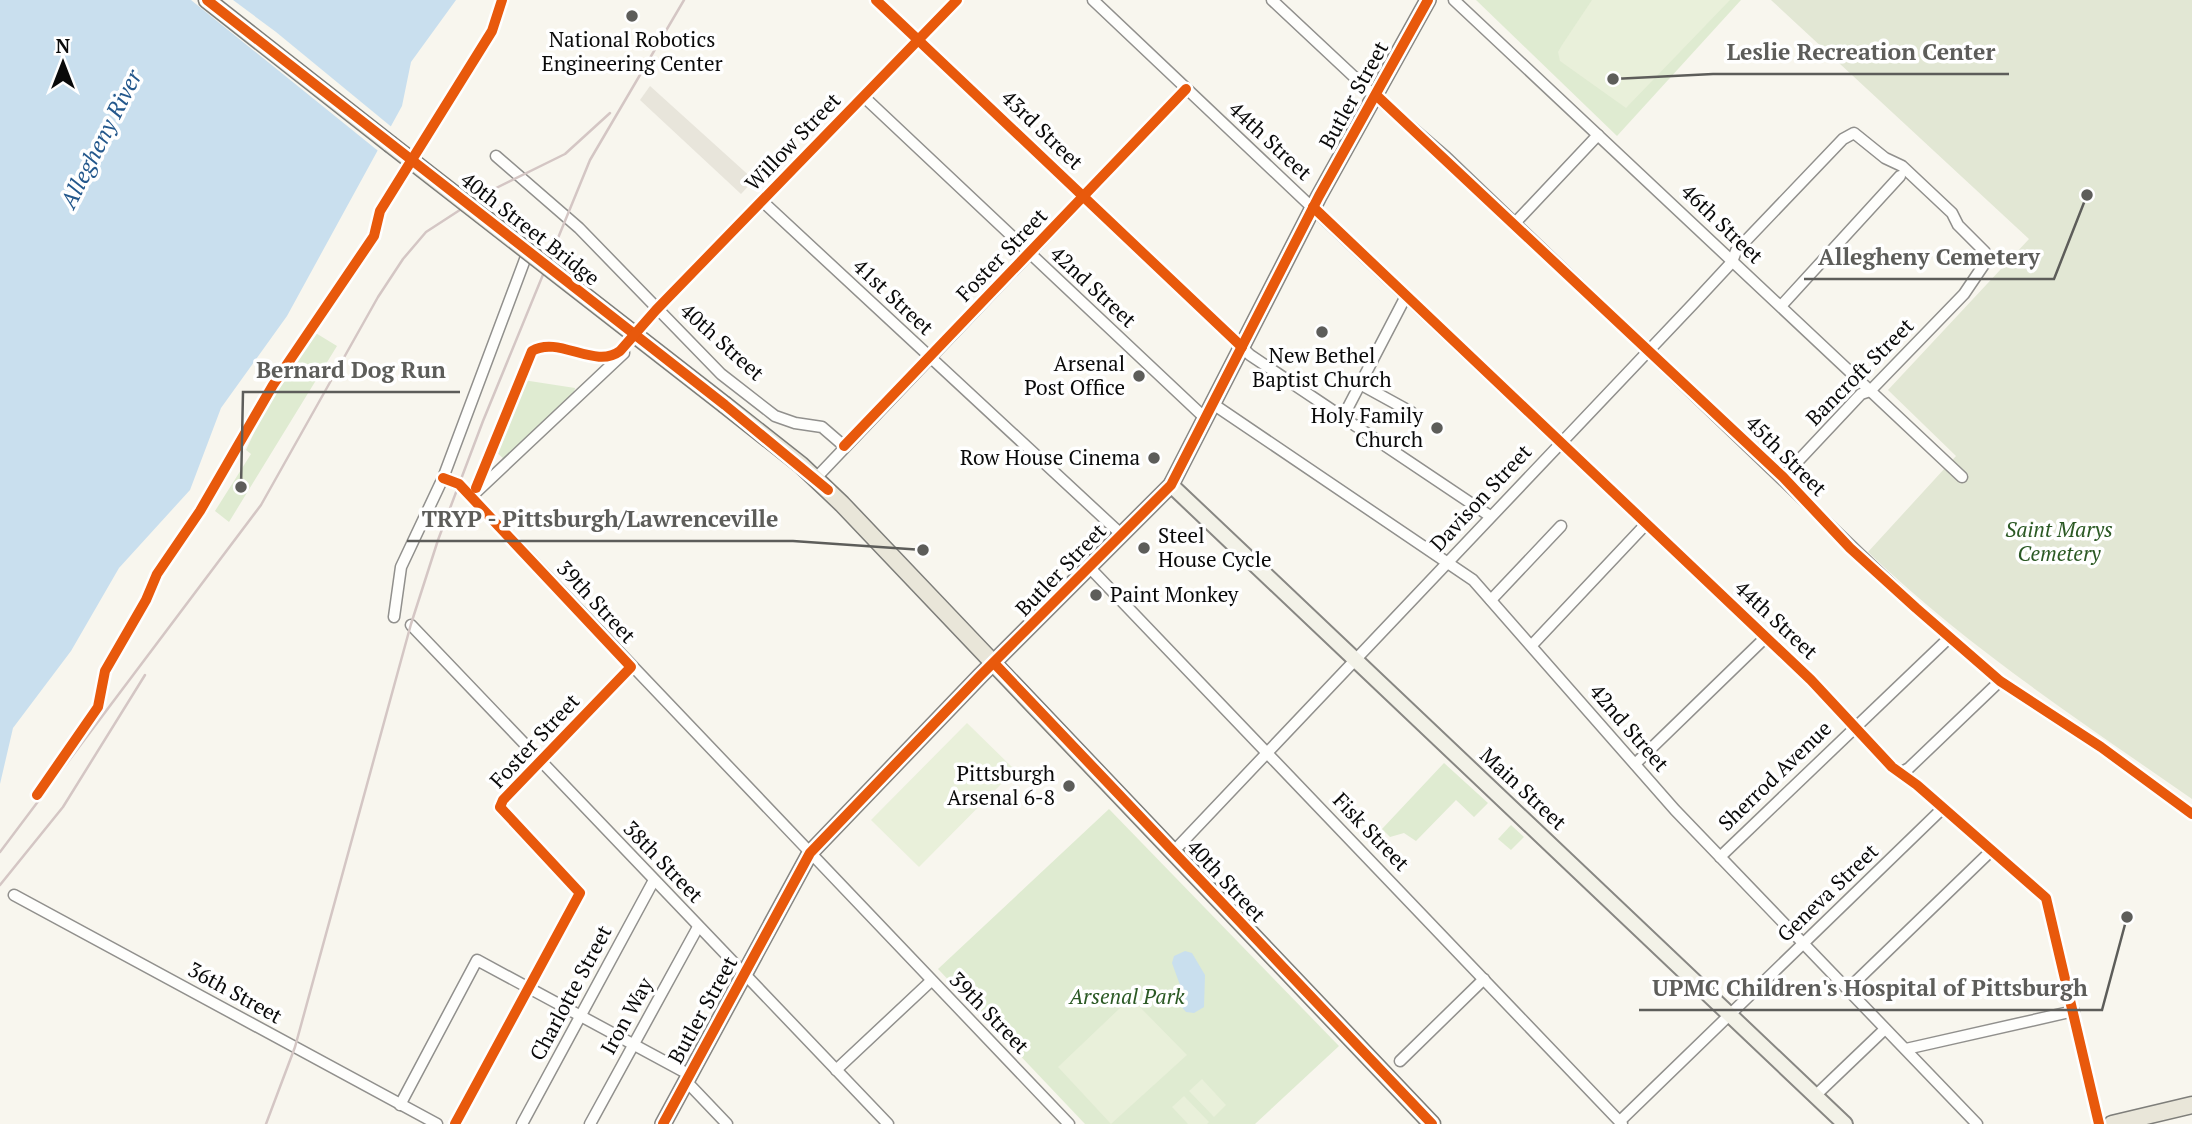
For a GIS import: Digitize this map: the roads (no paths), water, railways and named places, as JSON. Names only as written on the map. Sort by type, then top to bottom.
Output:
[{"type":"main road","name":"40th Street Bridge","points":[[207,0],[726,405],[822,484]]},
{"type":"main road","name":"Butler Street","points":[[663,1124],[810,853],[1171,485],[1313,207],[1428,0]]},
{"type":"main road","name":"40th Street","points":[[822,484],[1432,1124]]},
{"type":"main road","name":"Main Street","points":[[1171,485],[1845,1124]]},
{"type":"main road","points":[[2112,1124],[2192,1105]]},
{"type":"street","name":"43rd Street","points":[[876,0],[1242,348],[1490,516]]},
{"type":"street","name":"Willow Street","points":[[656,310],[957,0]]},
{"type":"street","name":"44th Street","points":[[1093,0],[1766,638],[1900,773],[2040,892],[2049,904],[2099,1124]]},
{"type":"street","name":"45th Street","points":[[1272,0],[1515,223],[1783,477],[1850,548],[1950,638],[2000,681],[2101,747],[2192,814]]},
{"type":"street","name":"46th Street","points":[[1454,0],[1962,477]]},
{"type":"street","name":"Foster Street","points":[[822,484],[844,446],[1030,255],[1186,89]]},
{"type":"street","name":"42nd Street","points":[[863,96],[1205,418]]},
{"type":"street","name":"Bancroft Street","points":[[1783,477],[1861,394],[1870,391],[1965,294],[1985,266],[1985,252],[1958,225],[1952,213],[1902,166],[1885,158],[1856,134],[1843,139]]},
{"type":"street","points":[[1515,223],[1598,135]]},
{"type":"street","name":"Davison Street","points":[[1173,852],[1732,262],[1736,251],[1843,139]]},
{"type":"street","name":"40th Street","points":[[496,156],[579,229],[721,374],[775,416],[795,423],[822,427],[844,446]]},
{"type":"street","points":[[1781,306],[1900,176]]},
{"type":"street","name":"41st Street","points":[[762,201],[1122,535]]},
{"type":"street","points":[[394,617],[401,567],[443,478],[533,238]]},
{"type":"street","points":[[1343,416],[1406,296]]},
{"type":"street","points":[[471,497],[624,353]]},
{"type":"street","points":[[1360,384],[1411,412]]},
{"type":"street","name":"42nd Street","points":[[1213,404],[1473,580],[1720,857],[1977,1124]]},
{"type":"street","name":"39th Street","points":[[443,478],[459,484],[1069,1124]]},
{"type":"street","points":[[1532,645],[1646,524]]},
{"type":"street","points":[[1491,600],[1561,526]]},
{"type":"street","name":"Fisk Street","points":[[1090,568],[1621,1123]]},
{"type":"street","name":"38th Street","points":[[411,625],[888,1124]]},
{"type":"street","points":[[1635,764],[1766,638]]},
{"type":"street","name":"Sherrod Avenue","points":[[1720,857],[1950,638]]},
{"type":"street","name":"Foster Street","points":[[532,842],[500,807],[503,800],[631,667]]},
{"type":"street","points":[[1900,773],[1909,768],[2000,681]]},
{"type":"street","name":"Geneva Street","points":[[1621,1123],[1942,809]]},
{"type":"street","points":[[1848,989],[1991,851]]},
{"type":"street","name":"Charlotte Street","points":[[522,1124],[654,880]]},
{"type":"street","name":"36th Street","points":[[15,895],[437,1124]]},
{"type":"street","name":"Iron Way","points":[[590,1124],[698,927]]},
{"type":"street","points":[[400,1105],[477,960],[633,1044],[688,1078],[727,1124]]},
{"type":"street","points":[[1400,1062],[1484,979]]},
{"type":"street","points":[[836,1070],[931,981]]},
{"type":"street","points":[[1906,1049],[2074,1010]]},
{"type":"street","points":[[1816,1095],[1885,1029]]},
{"type":"water","name":"Allegheny River","points":[[0,0],[456,0],[411,62],[402,106],[287,316],[221,408],[190,490],[119,568],[71,651],[13,728],[0,784]]},
{"type":"water","points":[[1185,951],[1192,953],[1205,975],[1204,1007],[1194,1013],[1186,1012],[1181,1006],[1180,985],[1172,963],[1174,956]]},
{"type":"railway","points":[[266,1124],[295,1047],[411,624],[438,540],[483,421],[590,160],[684,0]]},
{"type":"railway","points":[[0,852],[261,505],[378,297],[403,259],[426,232],[486,193],[565,154],[610,113]]},
{"type":"railway","points":[[0,885],[63,807],[145,675]]},
{"type":"place","name":"National Robotics Engineering Center","points":[[632,16]]},
{"type":"place","name":"Leslie Recreation Center","points":[[1613,79]]},
{"type":"place","name":"Allegheny Cemetery","points":[[2087,195]]},
{"type":"place","name":"New Bethel Baptist Church","points":[[1322,332]]},
{"type":"place","name":"Arsenal Post Office","points":[[1139,376]]},
{"type":"place","name":"Holy Family Church","points":[[1437,428]]},
{"type":"place","name":"Row House Cinema","points":[[1154,458]]},
{"type":"place","name":"Bernard Dog Run","points":[[241,487]]},
{"type":"place","name":"Steel House Cycle","points":[[1144,548]]},
{"type":"place","name":"TRYP - Pittsburgh/Lawrenceville","points":[[923,550]]},
{"type":"place","name":"Paint Monkey","points":[[1096,595]]},
{"type":"place","name":"Pittsburgh Arsenal 6-8","points":[[1069,786]]},
{"type":"place","name":"UPMC Children's Hospital of Pittsburgh","points":[[2127,917]]},
{"type":"park label","name":"Saint Marys Cemetery","points":[[2059,542]]},
{"type":"park label","name":"Arsenal Park","points":[[1127,997]]}]
